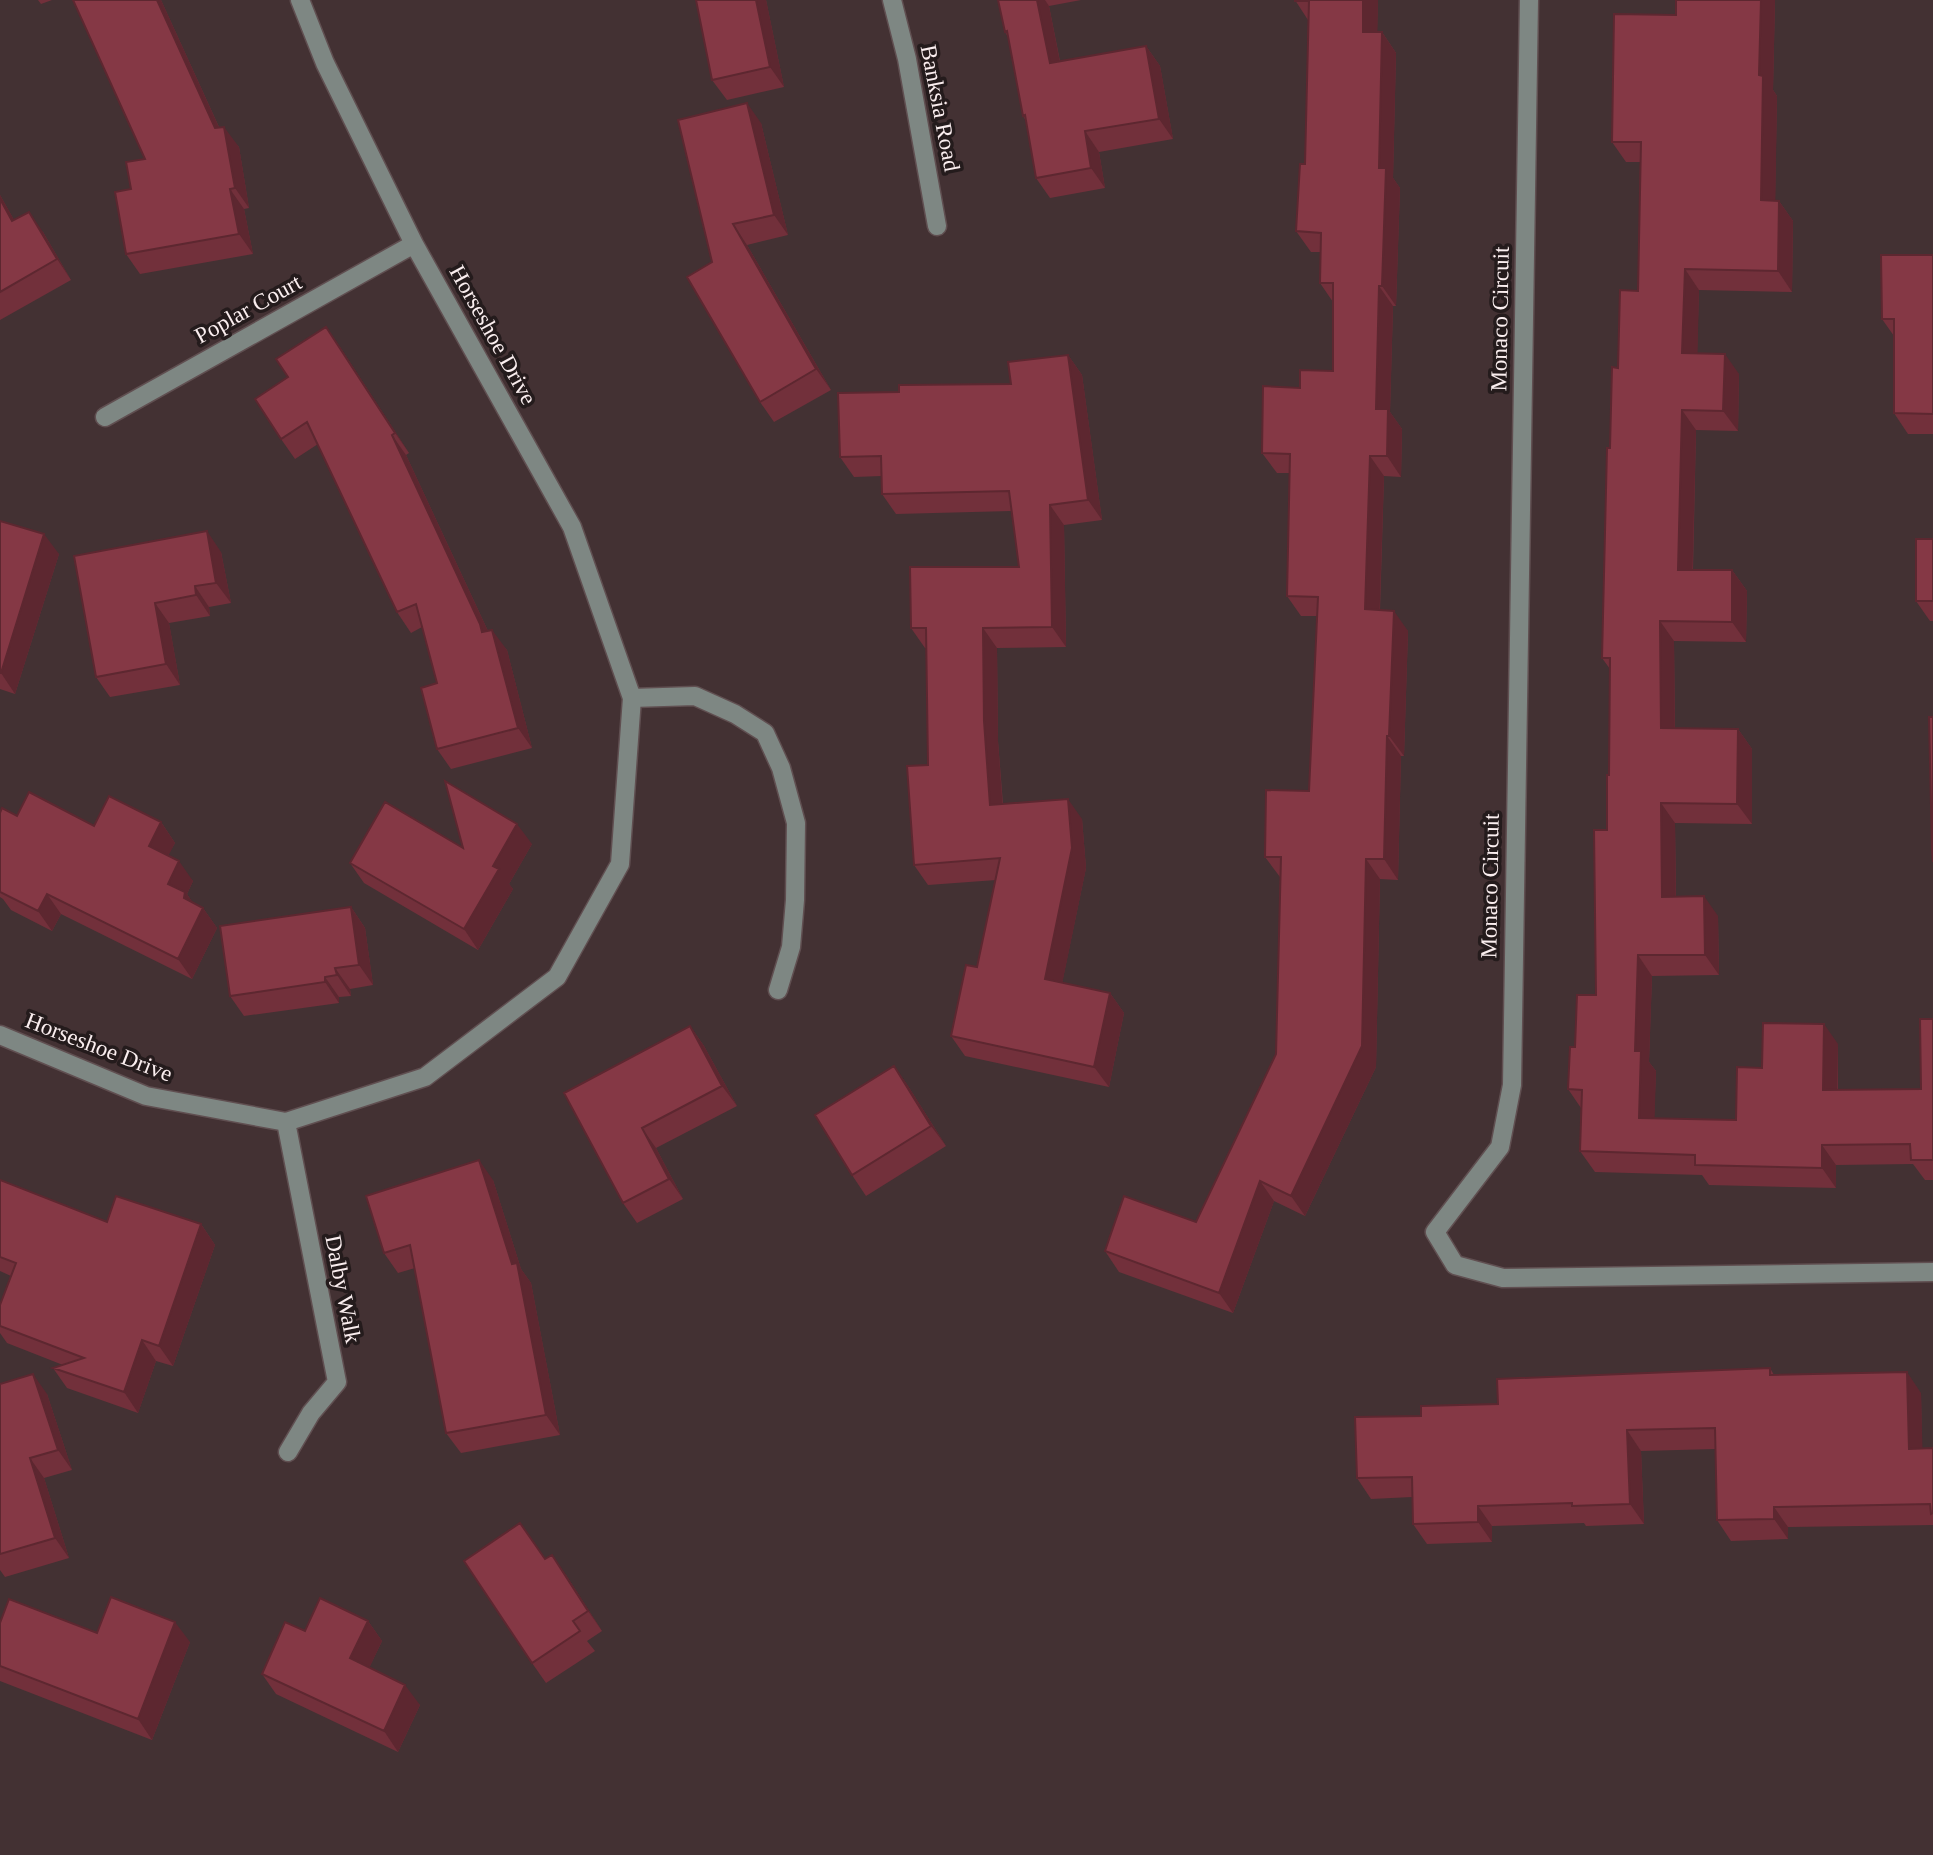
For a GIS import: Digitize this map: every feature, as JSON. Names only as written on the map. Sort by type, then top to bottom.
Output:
[{"type":"street","name":"Horseshoe Drive","points":[[0,1035],[146,1096],[286,1122],[425,1077],[557,977],[620,864],[632,698],[572,527],[414,244],[325,63],[300,0]]},
{"type":"street","name":"Banksia Road","points":[[892,0],[906,59],[937,226]]},
{"type":"street","name":"Monaco Circuit","points":[[1530,0],[1512,1085],[1500,1147],[1435,1232],[1455,1265],[1503,1278],[1933,1272]]},
{"type":"street","name":"Poplar Court","points":[[105,417],[414,244]]},
{"type":"street","points":[[632,698],[695,696],[735,714],[765,733],[781,768],[796,823],[795,900],[791,947],[778,990]]},
{"type":"street","name":"Dalby Walk","points":[[286,1122],[337,1382],[311,1413],[288,1452]]},
{"type":"building","points":[[73,0],[157,0],[215,128],[224,127],[235,188],[230,189],[239,234],[126,254],[115,192],[131,189],[126,162],[145,159]]},
{"type":"building","points":[[696,0],[756,0],[770,67],[712,80]]},
{"type":"building","points":[[998,0],[1037,0],[1050,63],[1146,46],[1159,119],[1085,131],[1091,168],[1036,178],[1025,115],[1023,116],[1007,31],[1005,32]]},
{"type":"building","points":[[1295,0],[1363,0],[1363,32],[1382,32],[1379,168],[1386,168],[1382,286],[1379,286],[1376,409],[1388,409],[1387,456],[1370,456],[1365,609],[1394,611],[1384,859],[1366,859],[1362,1046],[1291,1196],[1260,1181],[1219,1293],[1105,1251],[1124,1196],[1196,1222],[1276,1054],[1281,857],[1265,857],[1266,790],[1309,791],[1318,597],[1287,596],[1290,454],[1262,453],[1263,386],[1300,388],[1300,370],[1333,371],[1333,283],[1320,283],[1321,233],[1296,231],[1300,164],[1305,164],[1309,1]]},
{"type":"building","points":[[1676,0],[1761,0],[1761,200],[1779,201],[1778,271],[1685,269],[1682,353],[1725,354],[1723,411],[1682,410],[1678,570],[1732,570],[1732,622],[1660,621],[1661,728],[1738,729],[1737,804],[1661,803],[1662,897],[1704,896],[1705,955],[1638,955],[1635,1051],[1641,1051],[1639,1118],[1736,1120],[1737,1067],[1762,1068],[1763,1023],[1824,1024],[1823,1090],[1921,1089],[1920,1019],[1933,1019],[1933,1160],[1911,1160],[1910,1144],[1822,1145],[1822,1168],[1695,1165],[1695,1155],[1580,1151],[1582,1090],[1568,1089],[1570,1047],[1575,1047],[1577,995],[1596,995],[1594,830],[1607,830],[1610,658],[1602,658],[1607,448],[1610,448],[1612,367],[1618,368],[1620,290],[1638,291],[1641,142],[1612,142],[1614,14],[1676,15]]},
{"type":"building","points":[[747,103],[774,215],[733,224],[816,369],[760,402],[687,277],[712,262],[678,120]]},
{"type":"building","points":[[0,199],[12,221],[29,212],[57,259],[0,292]]},
{"type":"building","points":[[1881,255],[1933,255],[1933,414],[1894,413],[1894,319],[1882,319]]},
{"type":"building","points":[[326,327],[395,433],[392,435],[482,632],[492,630],[518,728],[437,749],[421,688],[437,683],[416,604],[397,612],[307,422],[281,439],[255,399],[288,377],[276,359]]},
{"type":"building","points":[[1068,355],[1088,500],[1050,505],[1052,627],[983,628],[984,721],[990,805],[1068,799],[1072,848],[1045,979],[1110,993],[1094,1067],[951,1036],[966,965],[977,967],[1000,858],[914,865],[907,766],[928,765],[926,628],[911,628],[910,567],[1019,567],[1009,491],[882,494],[881,456],[840,457],[838,393],[899,392],[899,385],[1011,384],[1008,362]]},
{"type":"building","points":[[0,521],[44,534],[1,673],[0,673]]},
{"type":"building","points":[[207,531],[216,583],[195,586],[196,595],[155,603],[166,664],[96,677],[74,556]]},
{"type":"building","points":[[1916,539],[1933,539],[1933,601],[1916,601]]},
{"type":"building","points":[[1929,717],[1933,717],[1933,862],[1932,850]]},
{"type":"building","points":[[445,781],[517,824],[493,866],[499,869],[464,929],[350,863],[385,802],[463,848]]},
{"type":"building","points":[[29,792],[94,826],[109,796],[161,822],[149,846],[179,861],[168,884],[185,892],[184,898],[203,908],[178,959],[47,894],[38,911],[0,892],[0,813],[2,808],[17,816]]},
{"type":"building","points":[[351,907],[359,965],[335,968],[337,975],[325,977],[325,982],[230,996],[220,926]]},
{"type":"building","points":[[690,1026],[722,1086],[642,1128],[669,1179],[623,1203],[564,1093]]},
{"type":"building","points":[[894,1066],[931,1126],[852,1175],[815,1115]]},
{"type":"building","points":[[479,1160],[512,1264],[517,1263],[546,1415],[446,1433],[410,1245],[384,1253],[366,1196]]},
{"type":"building","points":[[0,1180],[107,1222],[116,1196],[201,1224],[159,1346],[142,1340],[124,1392],[53,1368],[84,1358],[0,1326],[0,1305],[16,1263],[0,1257]]},
{"type":"building","points":[[1770,1368],[1770,1375],[1907,1372],[1909,1449],[1933,1448],[1933,1513],[1931,1514],[1930,1504],[1774,1507],[1774,1519],[1717,1520],[1715,1428],[1627,1430],[1630,1504],[1478,1506],[1478,1522],[1413,1524],[1412,1477],[1357,1478],[1355,1417],[1421,1416],[1421,1406],[1498,1404],[1497,1379]]},
{"type":"building","points":[[33,1374],[58,1450],[30,1458],[55,1538],[0,1554],[0,1384]]},
{"type":"building","points":[[520,1523],[545,1559],[552,1555],[588,1611],[573,1621],[580,1631],[532,1663],[464,1561]]},
{"type":"building","points":[[111,1597],[175,1622],[138,1719],[0,1666],[0,1623],[9,1599],[97,1633]]},
{"type":"building","points":[[320,1598],[368,1621],[350,1658],[405,1685],[384,1731],[262,1674],[285,1622],[305,1631]]}]
